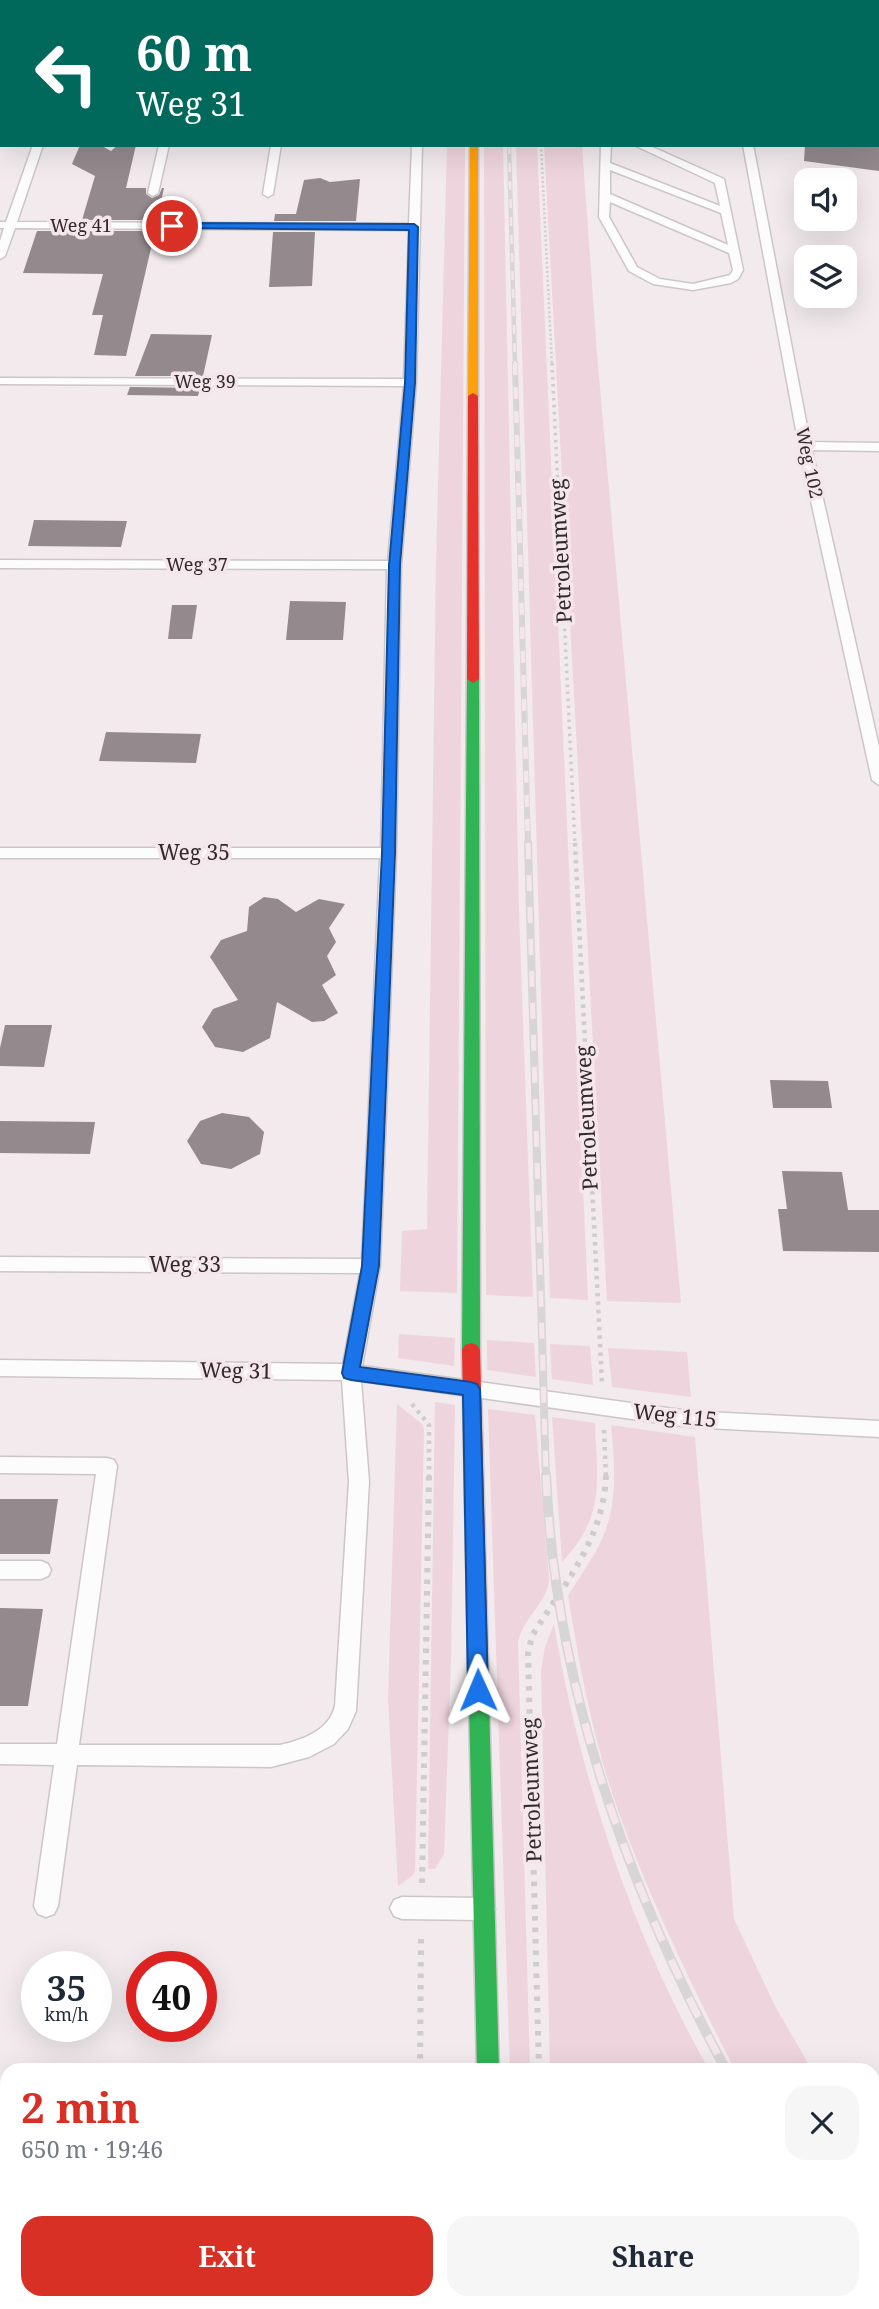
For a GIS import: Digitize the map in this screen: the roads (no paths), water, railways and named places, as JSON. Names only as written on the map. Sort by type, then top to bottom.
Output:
[{"type":"street","points":[[474,147],[471,1389],[488,2063]]},
{"type":"lane","points":[[0,256],[5,225],[37,147]]},
{"type":"lane","points":[[153,193],[164,147]]},
{"type":"lane","points":[[268,194],[276,147]]},
{"type":"lane","points":[[0,1754],[271,1757],[298,1752],[326,1738],[342,1721],[348,1689],[359,1482],[351,1373],[371,1266],[388,853],[394,565],[410,383],[417,147]]},
{"type":"lane","points":[[606,147],[604,217],[628,262],[640,275],[667,285],[693,287],[734,277],[738,270],[720,181],[644,147]]},
{"type":"lane","name":"Weg 102","points":[[748,147],[805,446],[879,780]]},
{"type":"lane","points":[[607,165],[727,212]]},
{"type":"lane","points":[[603,195],[734,252]]},
{"type":"lane","name":"Weg 41","points":[[5,225],[414,227]]},
{"type":"lane","name":"Weg 39","points":[[0,381],[410,383]]},
{"type":"lane","points":[[805,446],[879,447]]},
{"type":"lane","name":"Weg 37","points":[[0,564],[394,565]]},
{"type":"lane","name":"Weg 35","points":[[0,853],[388,853]]},
{"type":"lane","name":"Weg 33","points":[[0,1264],[371,1266]]},
{"type":"lane","name":"Weg 31","points":[[0,1368],[351,1373],[471,1389]]},
{"type":"lane","name":"Weg 115","points":[[471,1389],[689,1419],[879,1429]]},
{"type":"lane","points":[[0,1465],[107,1466],[46,1906]]},
{"type":"lane","points":[[0,1570],[41,1570]]},
{"type":"lane","points":[[412,1908],[483,1909]]},
{"type":"railway","points":[[509,147],[515,365]]},
{"type":"railway","points":[[515,363],[528,845]]},
{"type":"railway","points":[[528,843],[546,1477]]},
{"type":"railway","points":[[546,1475],[552,1553],[564,1631],[602,1783],[657,1929],[722,2063]]}]
